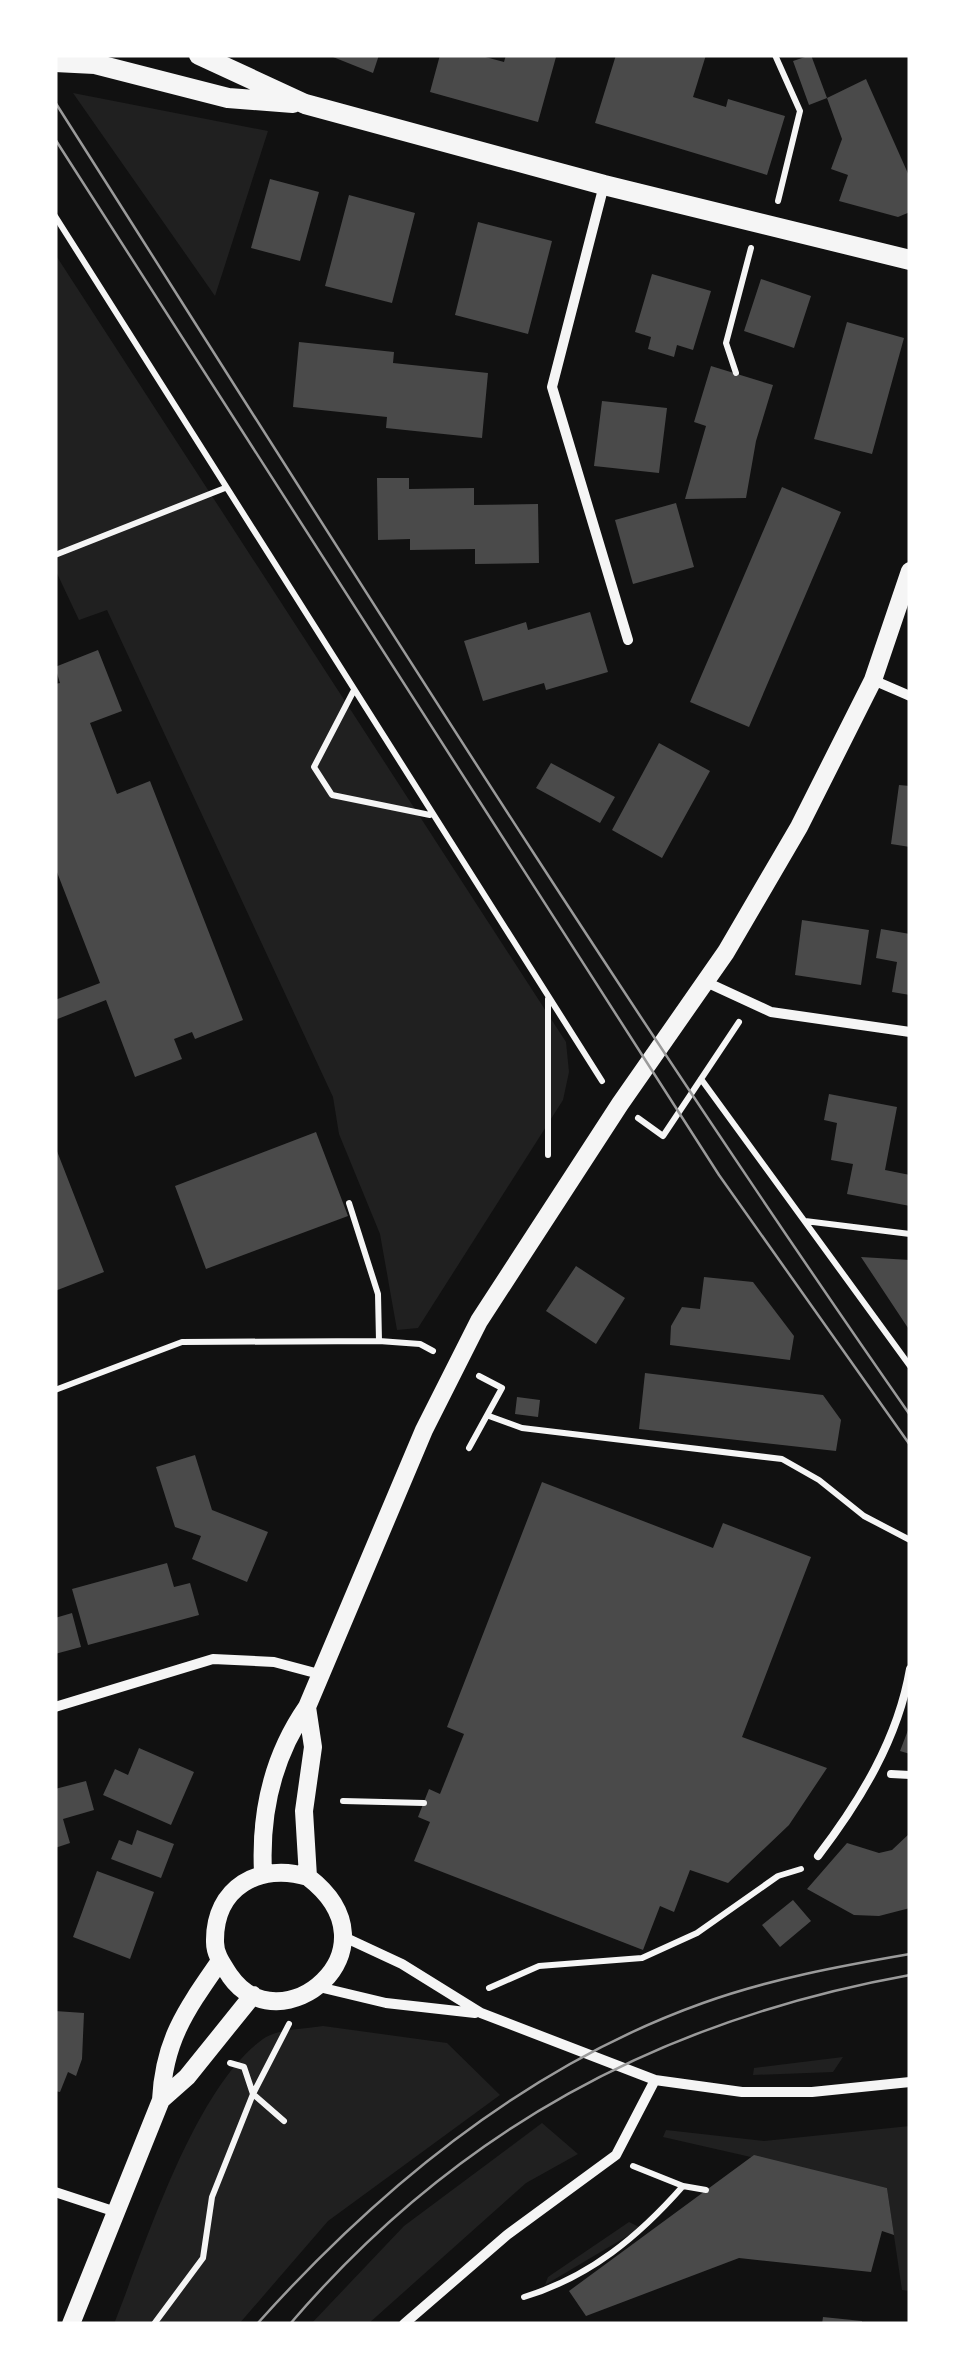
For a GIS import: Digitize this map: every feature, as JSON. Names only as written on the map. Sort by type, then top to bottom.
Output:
[{"type":"main road","points":[[203,55],[305,104],[604,185],[910,260]]},
{"type":"main road","points":[[55,62],[112,68],[228,98],[305,104]]},
{"type":"street","points":[[604,185],[552,388],[628,640]]},
{"type":"street","points":[[263,1872],[266,1807],[282,1743],[306,1706],[424,1430],[480,1321],[620,1104],[706,982],[799,827],[873,680],[910,572]]},
{"type":"street","points":[[873,680],[910,696]]},
{"type":"street","points":[[706,982],[752,1006],[910,1032]]},
{"type":"street","points":[[55,1707],[213,1659],[274,1662],[318,1674]]},
{"type":"street","points":[[306,1706],[313,1747],[304,1811],[308,1878]]},
{"type":"street","points":[[287,1871],[308,1878],[330,1894],[344,1937],[333,1972],[319,1987],[298,1998],[276,2000],[253,1995],[234,1982],[220,1961],[215,1946],[217,1916],[232,1890],[263,1872],[287,1871]]},
{"type":"street","points":[[344,1937],[402,1964],[483,2014],[655,2080],[742,2092],[812,2092],[910,2082]]},
{"type":"street","points":[[71,2324],[161,2100],[162,2063],[180,2020],[220,1961]]},
{"type":"street","points":[[319,1987],[386,2003],[483,2014]]},
{"type":"street","points":[[161,2100],[188,2077],[253,1995]]},
{"type":"street","points":[[404,2324],[506,2235],[616,2155],[655,2080]]},
{"type":"street","points":[[55,2192],[116,2212]]},
{"type":"lane","points":[[818,1856],[868,1784],[900,1711],[910,1670]]},
{"type":"lane","points":[[891,1774],[910,1775]]},
{"type":"lane","points":[[868,1784],[877,1790]]},
{"type":"path","points":[[736,373],[726,343],[800,111],[775,55]]},
{"type":"path","points":[[55,216],[431,815],[620,1104],[662,1136],[752,1006]]},
{"type":"path","points":[[55,555],[225,488]]},
{"type":"path","points":[[354,692],[314,766],[332,796],[431,815]]},
{"type":"path","points":[[548,997],[548,1154]]},
{"type":"path","points":[[702,1079],[910,1366]]},
{"type":"path","points":[[349,1202],[378,1294],[378,1341]]},
{"type":"path","points":[[805,1221],[910,1234]]},
{"type":"path","points":[[55,1390],[182,1342],[349,1342]]},
{"type":"path","points":[[489,1416],[522,1428],[782,1459],[809,1473],[864,1516],[910,1540]]},
{"type":"path","points":[[343,1801],[424,1804]]},
{"type":"path","points":[[490,1988],[539,1966],[642,1958],[697,1933],[743,1904],[758,1888],[800,1870],[818,1856]]},
{"type":"path","points":[[154,2324],[203,2258],[212,2197],[254,2094],[289,2024]]},
{"type":"path","points":[[230,2063],[244,2068],[254,2094],[284,2121]]},
{"type":"path","points":[[642,2172],[706,2190]]},
{"type":"path","points":[[524,2297],[549,2289],[642,2233],[683,2186]]},
{"type":"shaded area","points":[[73,93],[268,131],[215,296]]},
{"type":"shaded area","points":[[55,254],[566,1042],[569,1072],[563,1100],[418,1328],[397,1330],[380,1234],[339,1134],[333,1097],[107,610],[79,620],[55,569]]},
{"type":"shaded area","points":[[323,2026],[447,2043],[500,2095],[328,2221],[239,2324],[114,2324],[174,2171],[215,2093],[238,2062],[263,2039],[283,2031]]},
{"type":"shaded area","points":[[843,2057],[833,2072],[753,2075],[754,2068]]},
{"type":"shaded area","points":[[542,2123],[578,2154],[526,2183],[368,2324],[311,2324],[404,2226]]},
{"type":"shaded area","points":[[910,2126],[910,2291],[902,2290],[887,2188],[663,2137],[666,2130],[764,2141]]},
{"type":"shaded area","points":[[629,2222],[641,2228],[545,2285],[548,2277]]},
{"type":"building","points":[[328,55],[379,55],[373,73]]},
{"type":"building","points":[[440,55],[478,55],[504,62],[506,55],[556,57],[538,122],[430,92]]},
{"type":"building","points":[[616,55],[706,55],[693,97],[726,107],[728,99],[785,116],[767,175],[595,123]]},
{"type":"building","points":[[811,55],[827,98],[809,105],[793,61]]},
{"type":"building","points":[[866,79],[910,178],[910,212],[898,217],[839,201],[848,175],[831,169],[842,139],[827,98]]},
{"type":"building","points":[[270,179],[319,192],[300,261],[251,248]]},
{"type":"building","points":[[349,195],[415,213],[392,303],[325,286]]},
{"type":"building","points":[[478,222],[552,241],[528,334],[455,315]]},
{"type":"building","points":[[652,274],[711,291],[693,350],[677,345],[674,357],[648,349],[651,337],[635,332]]},
{"type":"building","points":[[761,279],[811,296],[794,348],[744,331]]},
{"type":"building","points":[[847,322],[904,338],[872,454],[814,439]]},
{"type":"building","points":[[299,342],[394,352],[393,363],[488,373],[482,438],[386,428],[387,417],[293,407]]},
{"type":"building","points":[[711,366],[773,385],[756,441],[746,498],[685,499],[706,426],[694,422]]},
{"type":"building","points":[[602,401],[667,408],[659,473],[594,466]]},
{"type":"building","points":[[377,478],[409,478],[409,489],[474,488],[474,505],[538,504],[539,563],[475,564],[475,549],[410,550],[410,539],[378,540]]},
{"type":"building","points":[[782,487],[841,512],[749,727],[690,702]]},
{"type":"building","points":[[676,503],[694,567],[633,584],[615,520]]},
{"type":"building","points":[[590,612],[608,672],[546,690],[544,683],[483,701],[464,641],[526,622],[528,630]]},
{"type":"building","points":[[98,650],[122,711],[90,723],[117,794],[150,781],[243,1020],[195,1039],[192,1032],[174,1039],[182,1059],[135,1077],[106,1000],[55,1020],[55,1000],[100,983],[55,867],[55,684],[60,683],[55,667]]},
{"type":"building","points":[[659,743],[710,771],[662,858],[612,830]]},
{"type":"building","points":[[551,763],[615,797],[600,823],[536,788]]},
{"type":"building","points":[[899,785],[910,786],[910,847],[891,844]]},
{"type":"building","points":[[802,920],[869,930],[861,985],[795,975]]},
{"type":"building","points":[[881,929],[910,934],[910,995],[892,992],[897,962],[876,958]]},
{"type":"building","points":[[829,1094],[897,1107],[885,1170],[910,1175],[910,1206],[847,1194],[853,1164],[831,1160],[837,1123],[824,1120]]},
{"type":"building","points":[[316,1132],[348,1216],[206,1269],[175,1186]]},
{"type":"building","points":[[55,1146],[104,1272],[55,1291]]},
{"type":"building","points":[[861,1257],[910,1260],[910,1331]]},
{"type":"building","points":[[576,1266],[625,1298],[596,1344],[546,1311]]},
{"type":"building","points":[[704,1277],[753,1282],[794,1336],[790,1360],[670,1345],[671,1326],[682,1307],[700,1309]]},
{"type":"building","points":[[645,1373],[823,1395],[841,1420],[836,1451],[639,1429]]},
{"type":"building","points":[[517,1397],[540,1400],[538,1417],[515,1414]]},
{"type":"building","points":[[195,1455],[212,1510],[268,1532],[247,1582],[192,1559],[201,1536],[175,1527],[156,1467]]},
{"type":"building","points":[[542,1482],[713,1548],[723,1523],[811,1557],[742,1737],[827,1768],[789,1825],[728,1883],[690,1870],[674,1912],[660,1906],[643,1950],[414,1861],[430,1822],[418,1817],[429,1789],[440,1794],[464,1734],[447,1727]]},
{"type":"building","points":[[167,1563],[174,1587],[190,1583],[199,1615],[88,1645],[72,1589]]},
{"type":"building","points":[[72,1613],[81,1647],[55,1654],[55,1618]]},
{"type":"building","points":[[910,1725],[910,1754],[900,1751]]},
{"type":"building","points":[[139,1748],[194,1772],[171,1825],[103,1795],[115,1769],[128,1775]]},
{"type":"building","points":[[86,1781],[94,1810],[63,1819],[70,1843],[55,1848],[55,1789]]},
{"type":"building","points":[[137,1830],[174,1844],[161,1878],[111,1859],[119,1840],[132,1845]]},
{"type":"building","points":[[910,1833],[910,1908],[879,1916],[854,1915],[807,1889],[847,1843],[879,1853],[892,1850]]},
{"type":"building","points":[[97,1871],[154,1892],[130,1959],[73,1937]]},
{"type":"building","points":[[793,1900],[811,1921],[780,1947],[762,1925]]},
{"type":"building","points":[[55,2011],[84,2013],[82,2059],[76,2076],[68,2072],[60,2092],[55,2091]]},
{"type":"building","points":[[754,2155],[887,2188],[894,2235],[882,2231],[871,2272],[739,2258],[586,2316],[569,2291]]},
{"type":"building","points":[[823,2317],[862,2321],[862,2324],[822,2324]]},
{"type":"tram line","points":[[55,102],[582,927],[910,1415]]},
{"type":"tram line","points":[[55,139],[719,1175],[910,1445]]},
{"type":"tram line","points":[[257,2324],[354,2225],[406,2179],[460,2136],[577,2060],[639,2029],[728,1994],[805,1974],[910,1954]]},
{"type":"tram line","points":[[290,2324],[354,2255],[422,2194],[493,2140],[568,2094],[648,2054],[731,2021],[818,1995],[910,1975]]}]
